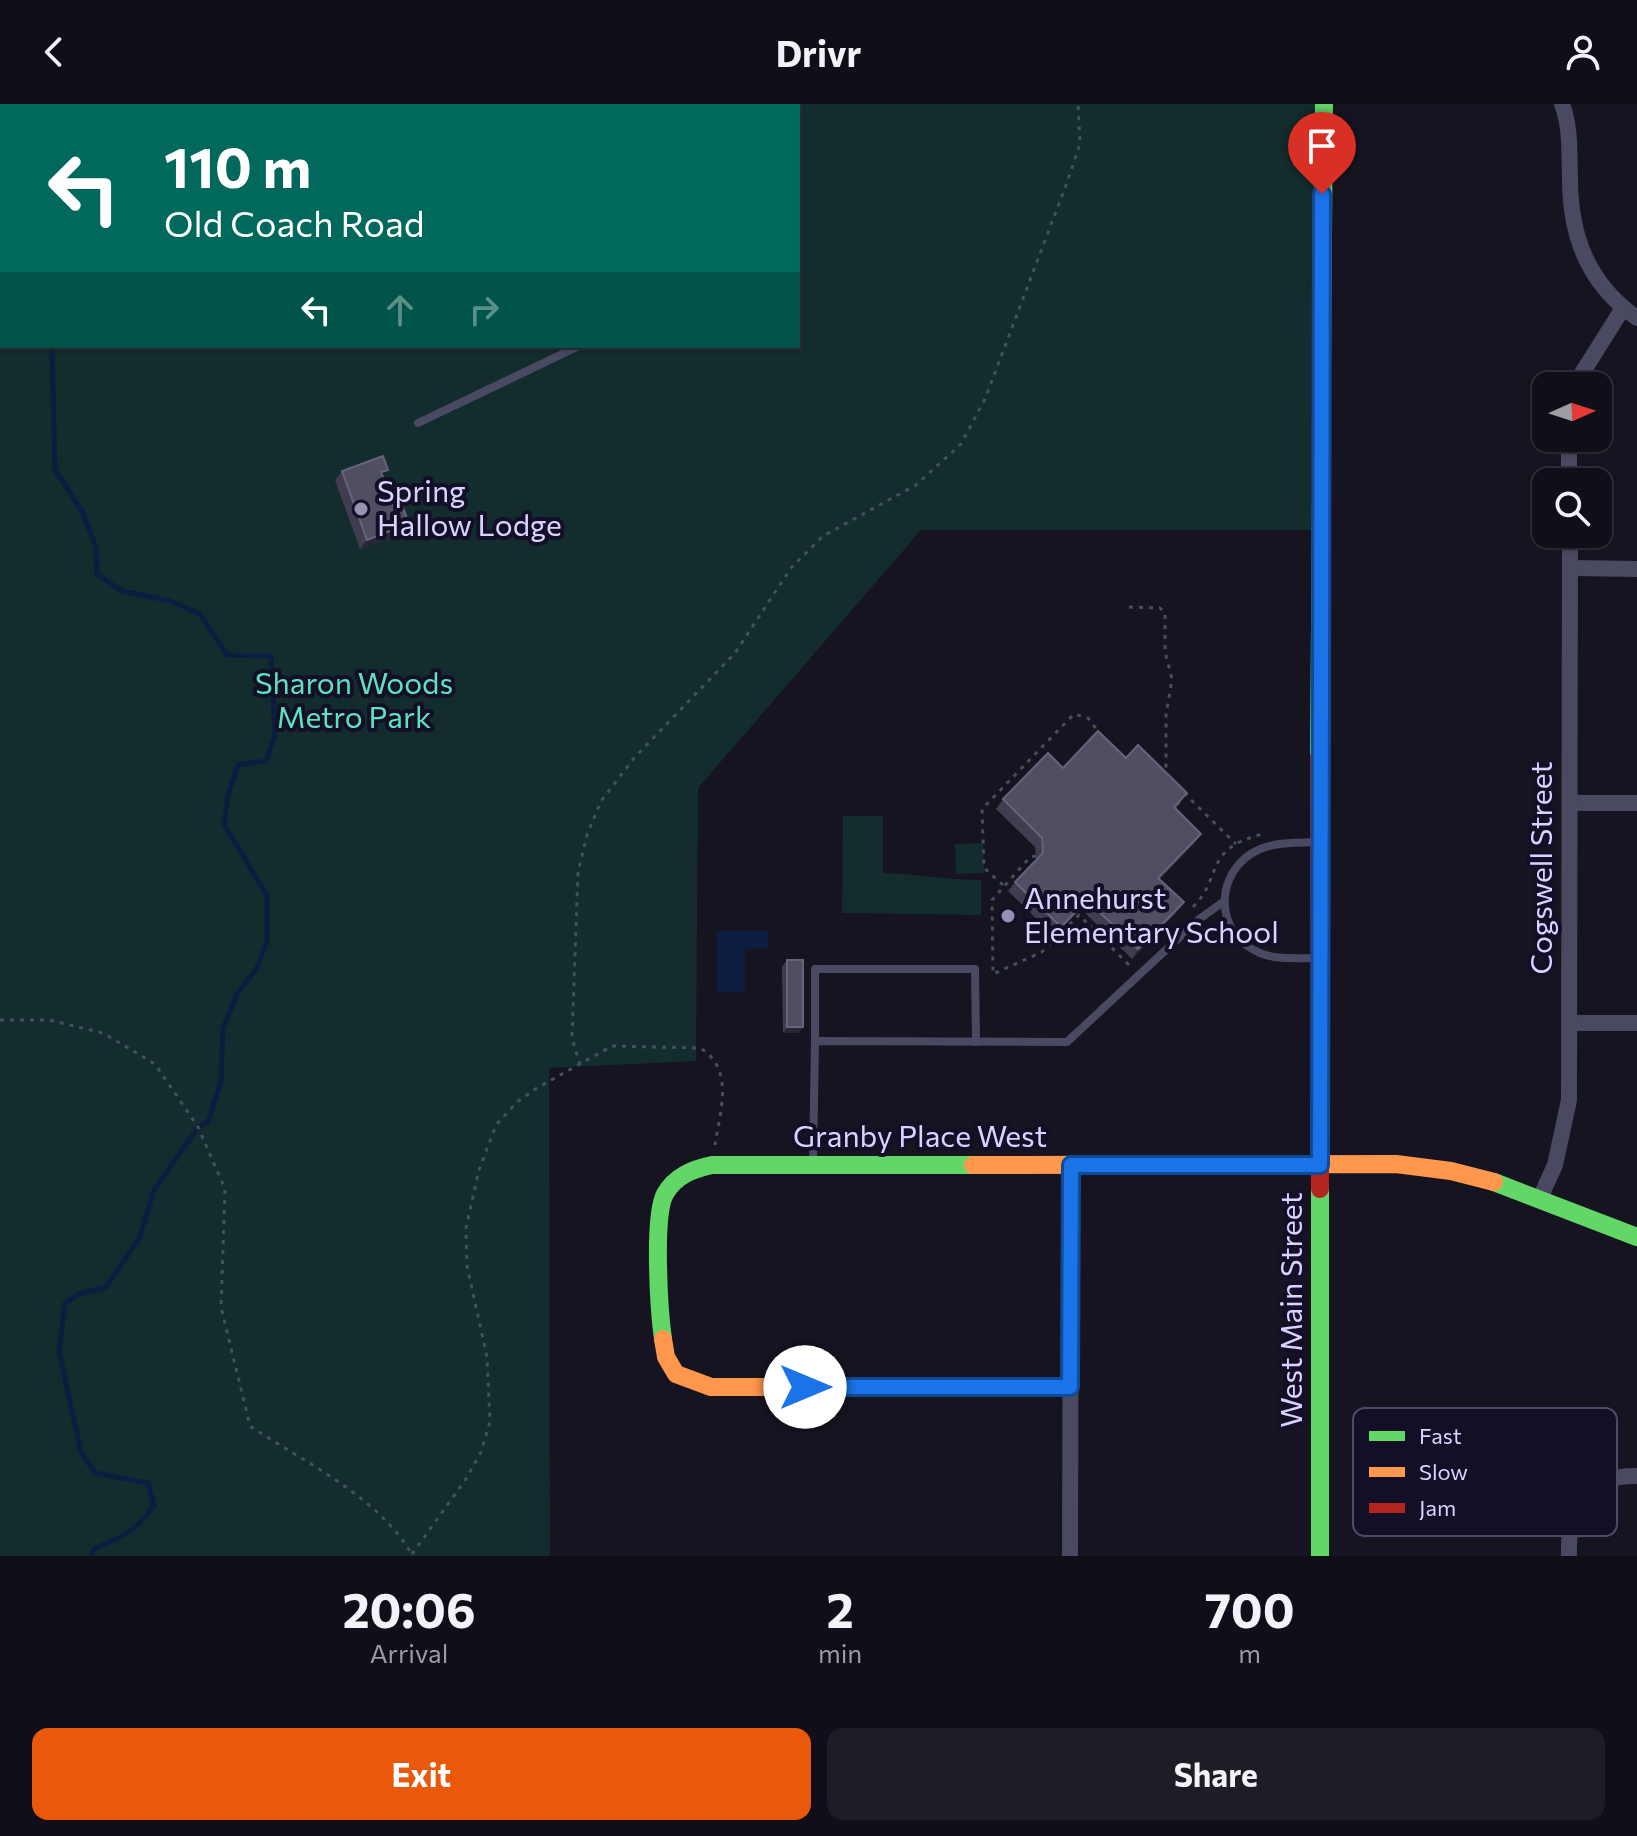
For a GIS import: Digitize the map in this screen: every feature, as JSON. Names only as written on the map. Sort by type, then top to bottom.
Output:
[{"type":"street","name":"West Main Street","points":[[1320,1556],[1319,842],[1324,104]]},
{"type":"street","points":[[1562,104],[1570,143],[1573,227],[1584,260],[1605,291],[1637,318]]},
{"type":"street","points":[[1583,372],[1623,308]]},
{"type":"street","name":"Cogswell Street","points":[[1540,1198],[1555,1165],[1569,1100],[1570,548]]},
{"type":"street","points":[[1570,568],[1637,569]]},
{"type":"street","points":[[1570,803],[1637,803]]},
{"type":"street","points":[[1570,1023],[1637,1023]]},
{"type":"street","name":"Granby Place West","points":[[1070,1387],[711,1387],[690,1383],[673,1372],[661,1338],[660,1217],[663,1197],[674,1180],[691,1169],[712,1165],[1443,1166],[1540,1198],[1610,1232],[1637,1237]]},
{"type":"street","points":[[1070,1556],[1071,1165]]},
{"type":"street","points":[[1617,1479],[1637,1476]]},
{"type":"street","points":[[1569,1556],[1571,1536]]},
{"type":"lane","points":[[418,423],[575,348]]},
{"type":"lane","points":[[1319,842],[1262,848],[1242,859],[1227,878],[1223,902],[1229,927],[1244,943],[1261,954],[1285,959],[1320,958]]},
{"type":"lane","points":[[815,1041],[1067,1042],[1198,920],[1223,902]]},
{"type":"lane","points":[[813,1166],[815,969],[975,969],[976,1042]]},
{"type":"path","points":[[580,1065],[572,1038],[578,872],[587,835],[601,801],[635,757],[735,653],[791,568],[823,536],[916,485],[961,444],[985,399],[1066,185],[1080,144],[1078,104]]},
{"type":"path","points":[[1129,607],[1160,608],[1165,613],[1165,652],[1172,679],[1166,715],[1166,776]]},
{"type":"path","points":[[1003,885],[984,868],[982,809],[1074,714],[1088,718],[1102,736]]},
{"type":"path","points":[[1182,791],[1237,845]]},
{"type":"path","points":[[1189,911],[1206,892],[1217,859],[1237,845],[1274,831]]},
{"type":"path","points":[[1036,856],[1030,857],[992,900],[993,974],[1042,952],[1079,915],[1131,967],[1141,958]]},
{"type":"path","points":[[0,1020],[49,1020],[103,1033],[155,1064],[198,1127],[225,1189],[221,1307],[250,1426],[373,1507],[393,1525],[413,1555],[466,1479],[481,1452],[490,1422],[487,1357],[467,1266],[466,1228],[479,1170],[503,1116],[537,1088],[612,1046],[700,1048],[712,1055],[723,1081],[715,1149]]},
{"type":"green space","name":"Sharon Woods Metro Park","points":[[800,104],[1324,104],[1319,530],[921,530],[698,788],[696,1061],[549,1068],[550,1556],[0,1556],[0,348],[800,348]]},
{"type":"green space","points":[[843,816],[883,816],[883,873],[981,880],[981,915],[842,913]]},
{"type":"green space","points":[[983,843],[984,873],[956,874],[955,844]]},
{"type":"water","points":[[717,931],[768,931],[768,948],[745,949],[745,992],[717,992]]},
{"type":"building","name":"Spring Hallow Lodge","points":[[383,456],[388,470],[381,472],[393,505],[401,502],[409,524],[367,540],[342,471]]},
{"type":"building","points":[[1098,731],[1126,758],[1138,745],[1187,793],[1174,807],[1201,834],[1158,878],[1184,902],[1138,949],[1087,900],[1061,927],[1015,882],[1043,853],[1042,838],[1003,799],[1048,753],[1063,768]]},
{"type":"building","points":[[787,960],[803,960],[803,1027],[787,1027]]},
{"type":"waterway","points":[[52,348],[55,470],[82,511],[96,547],[97,574],[122,591],[171,601],[200,614],[227,655],[271,656],[275,735],[266,761],[238,765],[228,795],[224,825],[267,895],[267,941],[257,968],[237,994],[223,1029],[221,1081],[208,1122],[200,1126]]},
{"type":"waterway","points":[[91,1556],[95,1548],[121,1537],[136,1526],[154,1505],[148,1483],[95,1473],[81,1452],[59,1351],[65,1303],[79,1294],[106,1287],[139,1239],[154,1190],[197,1129]]},
{"type":"traffic: fast","points":[[1319,757],[1324,104]]},
{"type":"traffic: fast","points":[[663,1339],[658,1242],[661,1205],[674,1182],[685,1174],[712,1165],[973,1165]]},
{"type":"traffic: fast","points":[[1494,1182],[1637,1237]]},
{"type":"traffic: fast","points":[[1320,1189],[1320,1556]]},
{"type":"traffic: slow","points":[[973,1165],[1396,1164],[1451,1171],[1494,1182]]},
{"type":"traffic: slow","points":[[663,1339],[666,1357],[676,1374],[711,1387],[1070,1387]]},
{"type":"traffic: jam","points":[[1319,757],[1320,1189]]},
{"type":"place","name":"Spring Hallow Lodge","points":[[361,509]]},
{"type":"place","name":"Annehurst Elementary School","points":[[1008,916]]},
{"type":"route","points":[[805,1387],[1070,1387],[1071,1165],[1320,1165],[1322,194]]}]
